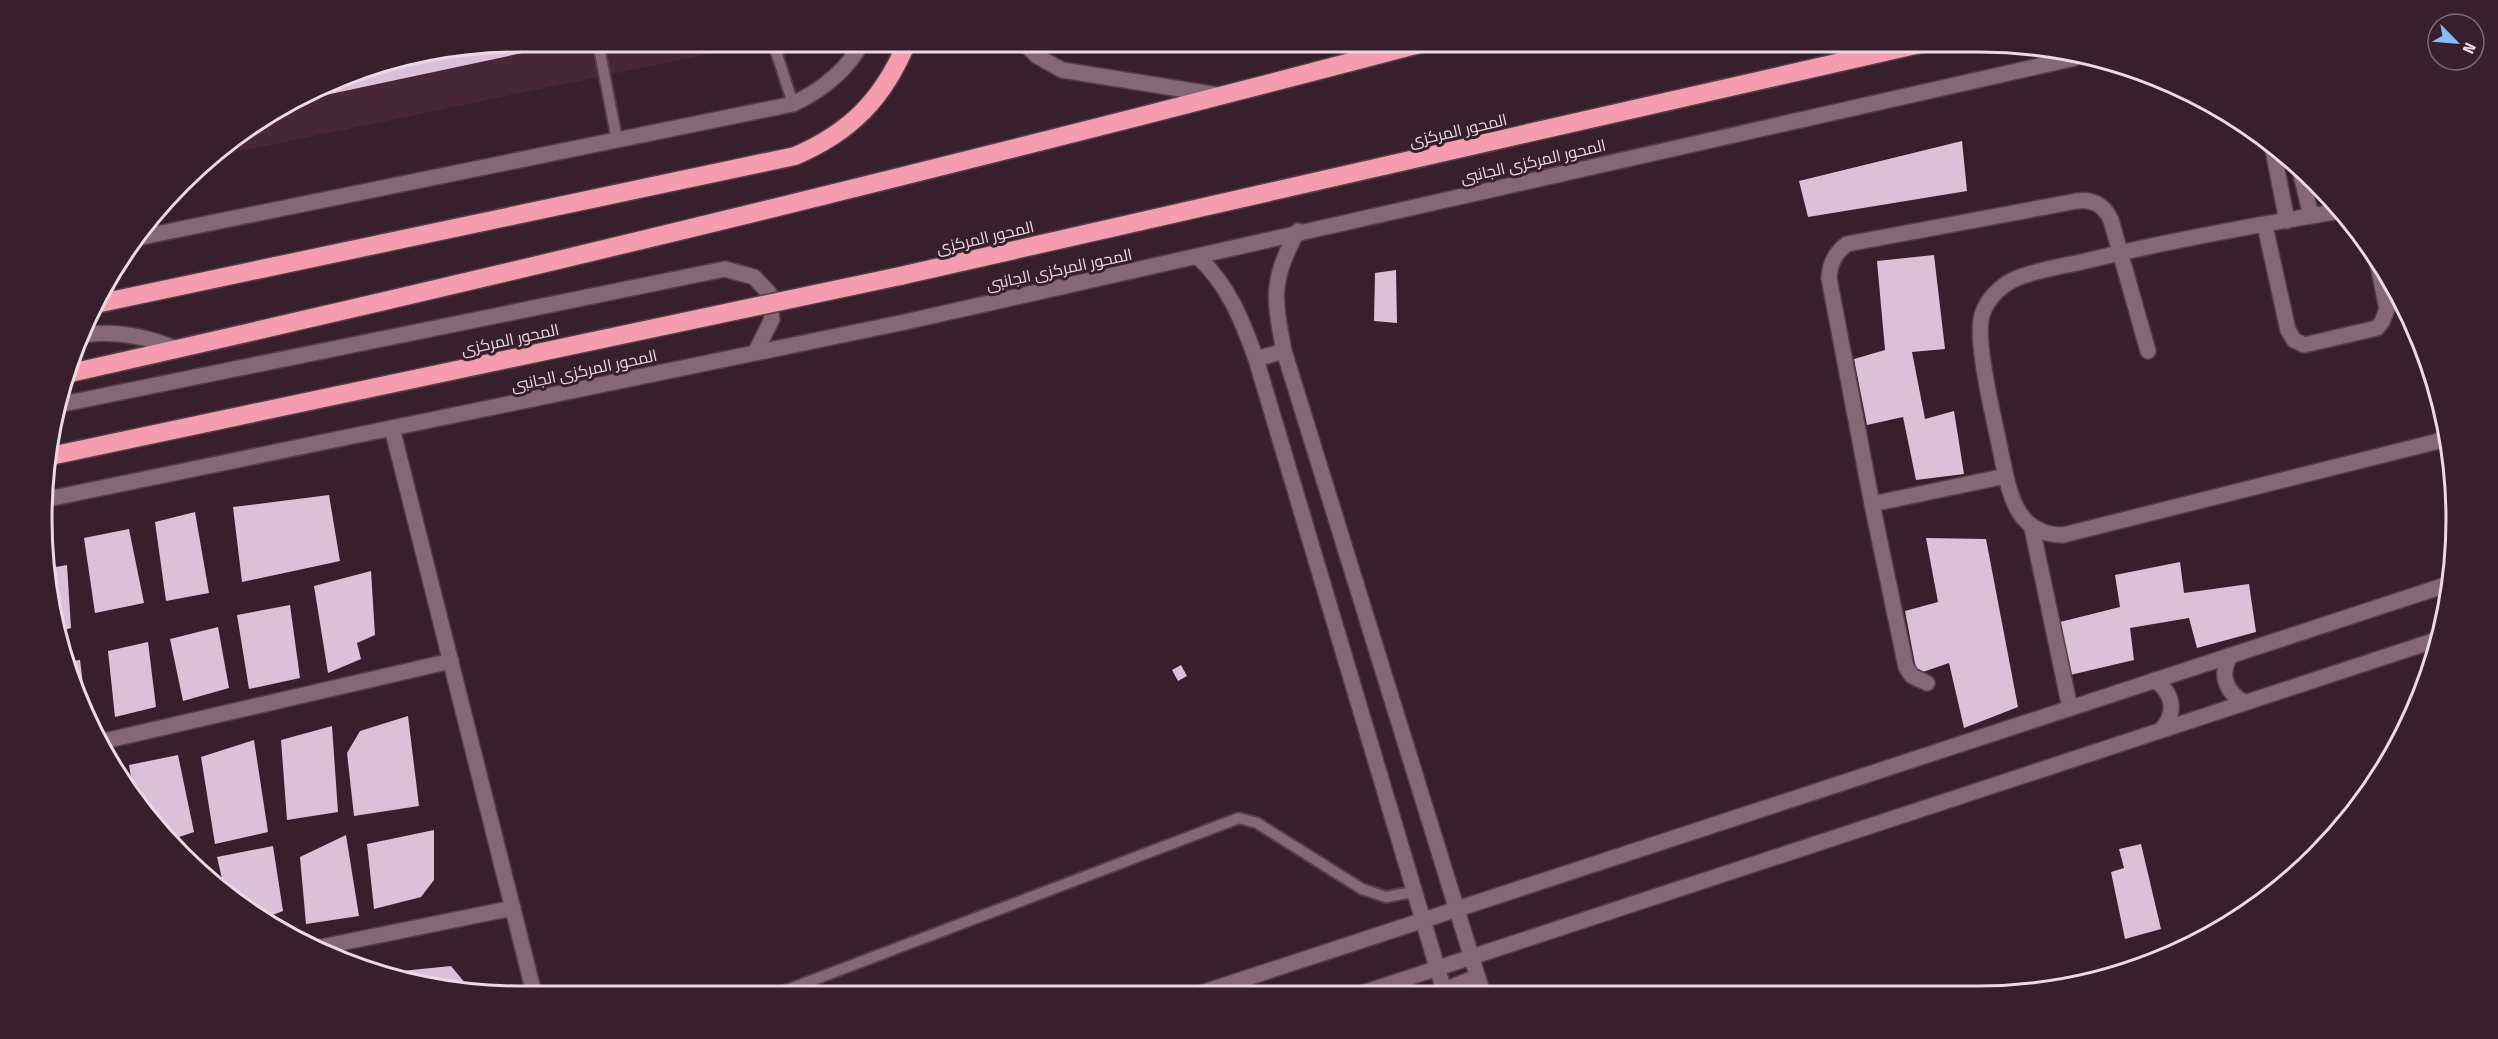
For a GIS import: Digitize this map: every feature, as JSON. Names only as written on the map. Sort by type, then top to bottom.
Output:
[{"type":"highway","points":[[107,302],[795,156],[818,146],[857,119],[888,82],[902,52]]},
{"type":"highway","points":[[76,372],[408,297],[1224,96],[1389,52]]},
{"type":"highway","name":"المحور المركزى","points":[[57,455],[900,276],[1885,52]]},
{"type":"street","points":[[149,236],[793,104],[824,86],[838,74],[854,52]]},
{"type":"street","points":[[1033,52],[1062,70],[1224,96]]},
{"type":"street","name":"المحور المركزى الجانبى","points":[[53,498],[755,353],[1198,257],[1298,231],[2065,60]]},
{"type":"street","points":[[2275,159],[2288,221]]},
{"type":"street","points":[[2303,184],[2311,216]]},
{"type":"street","points":[[1927,683],[1912,676],[1906,667],[1872,504],[1829,278],[1833,259],[1838,250],[1846,244],[2084,200],[2098,203],[2108,213],[2148,351]]},
{"type":"street","points":[[2070,708],[2032,528],[2018,512],[2006,476],[1980,338],[1983,313],[1989,302],[2006,284],[2017,278],[2120,253],[2331,213]]},
{"type":"street","points":[[2265,226],[2288,330],[2298,344],[2310,345],[2371,330],[2382,322],[2387,309],[2382,284]]},
{"type":"street","points":[[1298,231],[1288,249],[1276,288],[1275,305],[1284,351],[1480,986]]},
{"type":"street","points":[[1198,257],[1211,269],[1232,298],[1240,313],[1256,359],[1422,921],[1439,986]]},
{"type":"street","points":[[67,403],[725,269],[754,277],[769,293],[772,320],[755,353]]},
{"type":"street","points":[[91,335],[126,334],[143,337],[176,349]]},
{"type":"street","points":[[1256,359],[1284,351]]},
{"type":"street","points":[[392,428],[532,986]]},
{"type":"street","points":[[2032,528],[2052,535],[2073,533],[2439,442]]},
{"type":"street","points":[[1872,504],[2006,476]]},
{"type":"street","points":[[1223,986],[2441,587]]},
{"type":"street","points":[[1382,986],[2429,642]]},
{"type":"street","points":[[2231,655],[2224,670],[2226,686],[2231,693],[2244,702]]},
{"type":"street","points":[[108,740],[451,661]]},
{"type":"street","points":[[2154,680],[2167,691],[2172,706],[2167,723],[2162,729]]},
{"type":"street","points":[[329,945],[513,908]]},
{"type":"street","points":[[1456,986],[1477,977]]},
{"type":"lane","points":[[600,52],[616,140]]},
{"type":"lane","points":[[776,52],[793,104]]},
{"type":"lane","points":[[797,986],[1239,818],[1257,823],[1362,889],[1386,897],[1413,892]]},
{"type":"shaded area","points":[[520,52],[718,52],[230,154],[260,131],[313,101],[369,77],[428,61],[489,53]]},
{"type":"building","points":[[527,52],[326,95],[369,77],[428,61],[489,53]]},
{"type":"building","points":[[1962,141],[1967,191],[1808,217],[1799,181]]},
{"type":"building","points":[[1934,255],[1945,349],[1912,352],[1925,419],[1954,411],[1964,474],[1916,480],[1903,417],[1867,425],[1854,359],[1885,350],[1877,261]]},
{"type":"building","points":[[1396,270],[1397,323],[1374,321],[1375,273]]},
{"type":"building","points":[[329,495],[340,561],[242,582],[233,507]]},
{"type":"building","points":[[195,512],[209,593],[166,601],[155,522]]},
{"type":"building","points":[[129,529],[144,603],[95,613],[84,538]]},
{"type":"building","points":[[1926,538],[1986,539],[2018,707],[1964,728],[1949,663],[1917,674],[1905,611],[1938,602]]},
{"type":"building","points":[[2180,562],[2184,593],[2249,584],[2256,632],[2197,648],[2189,618],[2130,628],[2134,660],[2070,675],[2060,622],[2120,607],[2115,575]]},
{"type":"building","points":[[67,565],[71,628],[65,630],[61,611],[55,567]]},
{"type":"building","points":[[371,571],[375,635],[357,643],[361,659],[328,673],[314,586]]},
{"type":"building","points":[[290,605],[300,678],[249,689],[237,615]]},
{"type":"building","points":[[218,627],[229,688],[183,701],[170,639]]},
{"type":"building","points":[[148,642],[156,707],[115,717],[108,651]]},
{"type":"building","points":[[80,660],[83,686],[77,670],[74,661]]},
{"type":"building","points":[[1181,665],[1187,676],[1178,681],[1172,670]]},
{"type":"building","points":[[408,716],[419,806],[354,816],[347,753],[360,731]]},
{"type":"building","points":[[332,726],[338,812],[287,820],[281,740]]},
{"type":"building","points":[[254,740],[268,832],[215,844],[201,757]]},
{"type":"building","points":[[178,755],[194,832],[178,837],[131,779],[129,765]]},
{"type":"building","points":[[434,830],[434,880],[421,897],[374,909],[367,844]]},
{"type":"building","points":[[346,835],[359,916],[306,924],[300,857]]},
{"type":"building","points":[[2141,844],[2161,929],[2125,939],[2111,872],[2124,868],[2119,849]]},
{"type":"building","points":[[273,846],[283,911],[272,915],[235,890],[222,879],[217,857]]},
{"type":"building","points":[[451,966],[466,984],[428,978],[400,971]]}]
